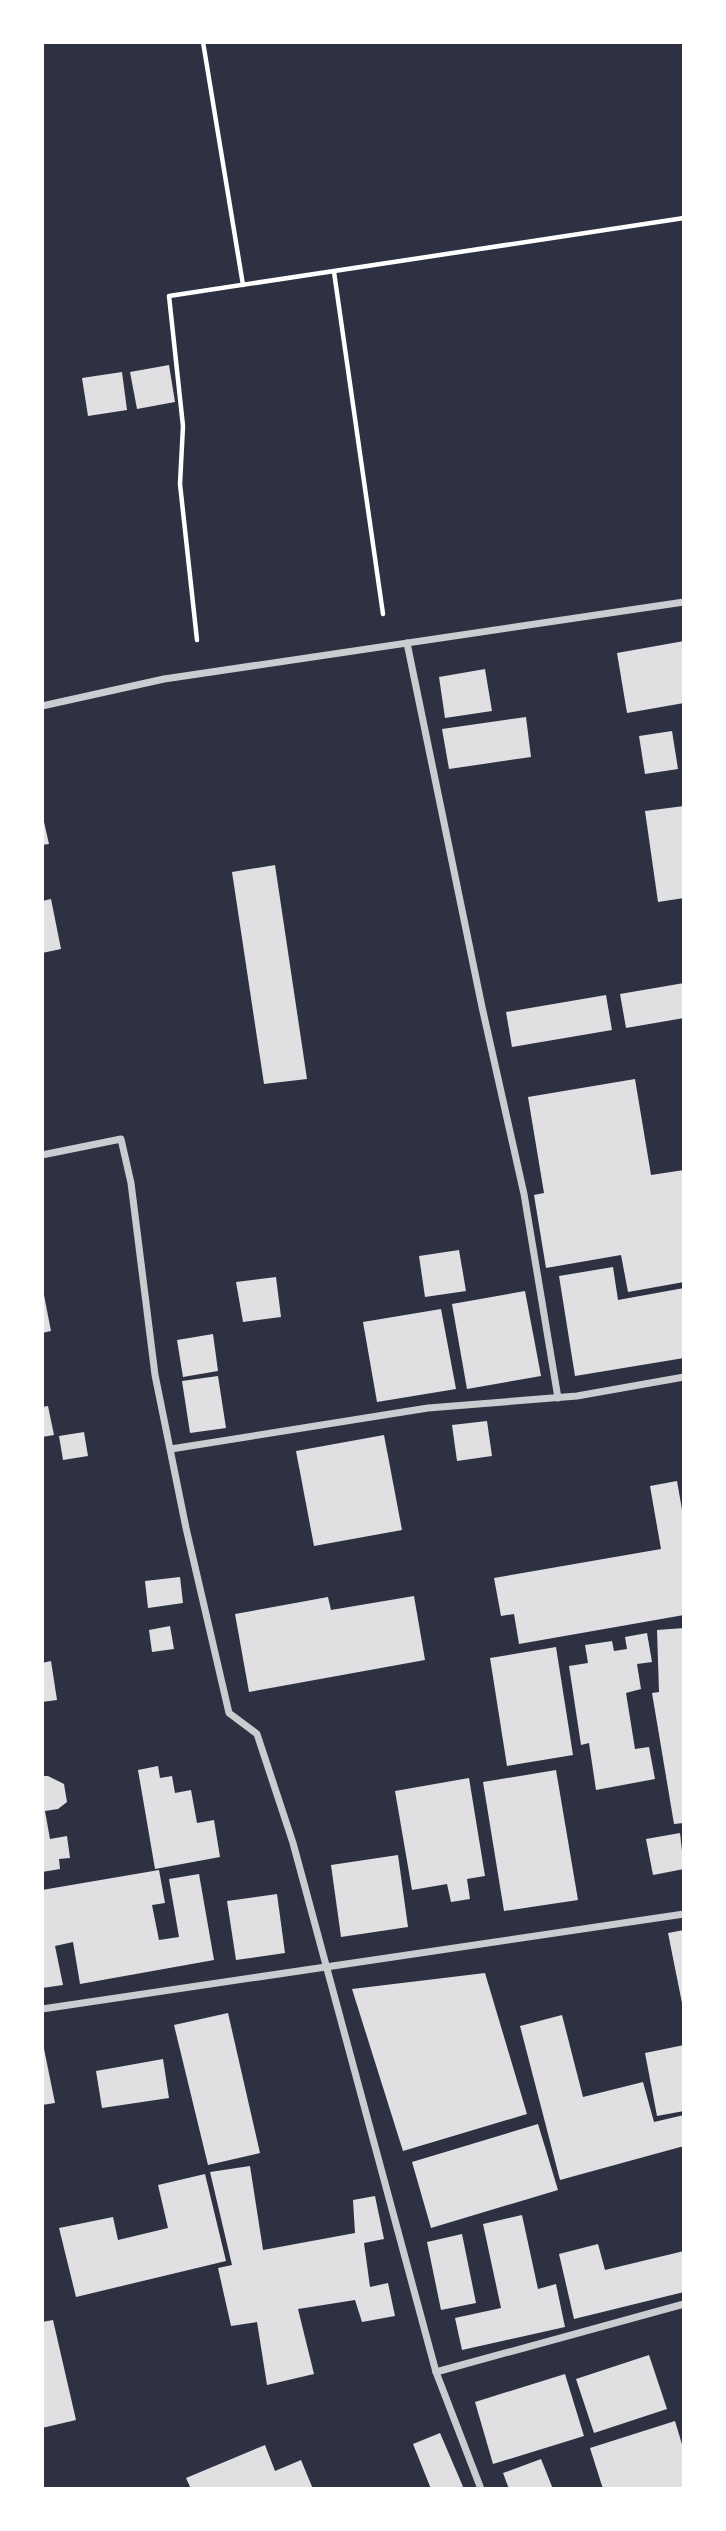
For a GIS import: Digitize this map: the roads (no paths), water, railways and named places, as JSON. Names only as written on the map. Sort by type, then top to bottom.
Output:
[{"type":"street","points":[[42,706],[201,673],[684,601]]},
{"type":"street","points":[[407,643],[482,1007],[524,1194],[558,1398]]},
{"type":"street","points":[[42,1155],[121,1139],[131,1182],[155,1375],[186,1528],[229,1713],[257,1734],[293,1843],[436,2372],[481,2489]]},
{"type":"street","points":[[171,1449],[428,1408],[577,1396],[684,1377]]},
{"type":"street","points":[[42,2009],[684,1914]]},
{"type":"street","points":[[436,2372],[684,2304]]}]
